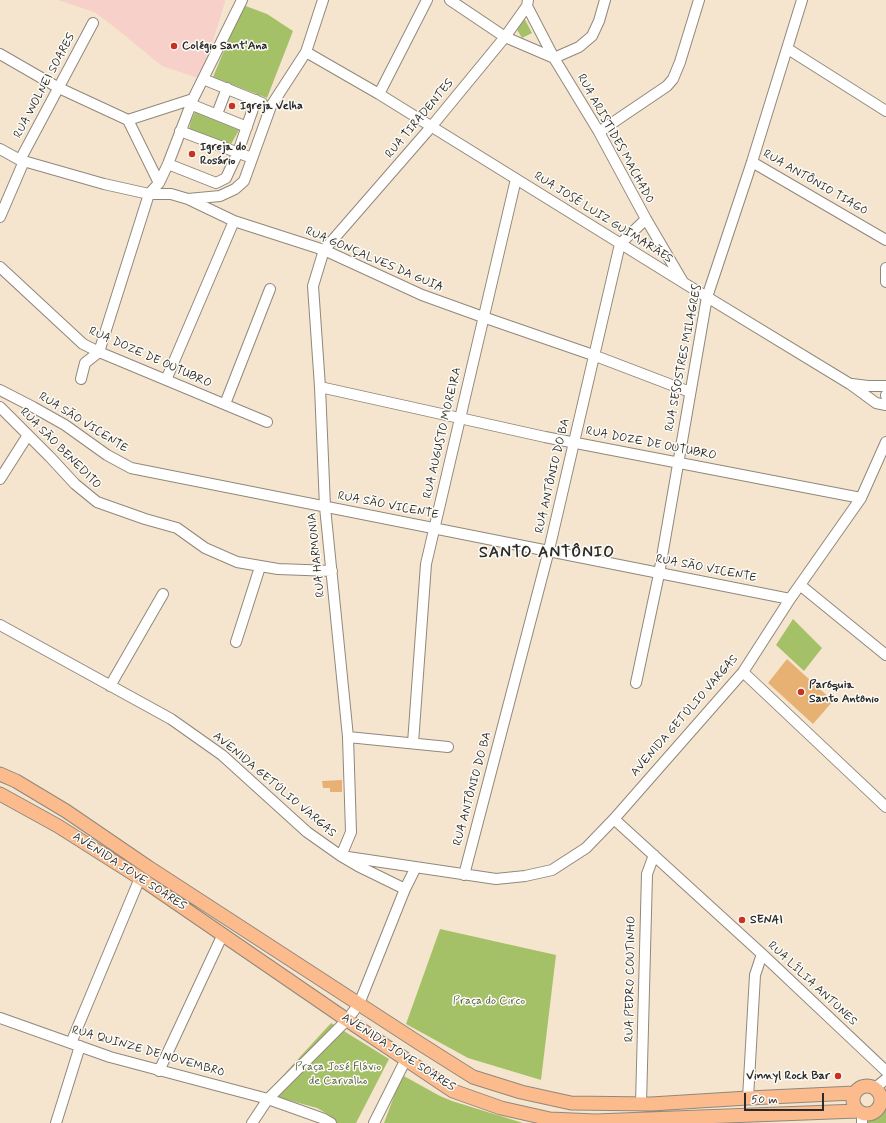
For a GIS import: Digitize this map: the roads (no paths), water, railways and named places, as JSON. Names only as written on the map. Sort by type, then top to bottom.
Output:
[{"type":"main road","name":"AVENIDA JOVE SOARES","points":[[0,774],[16,781],[66,811],[148,867],[473,1077],[521,1092],[571,1103],[641,1104],[854,1093]]},
{"type":"main road","name":"AVENIDA JOVE SOARES","points":[[0,794],[58,826],[140,878],[453,1091],[500,1108],[550,1119],[618,1122],[860,1116]]},
{"type":"main road","points":[[870,1086],[880,1090],[882,1107],[871,1114],[860,1116],[853,1103],[854,1093],[861,1087],[870,1086]]},
{"type":"street","points":[[81,379],[86,363],[100,352],[149,194],[159,183],[168,164],[192,101],[242,0]]},
{"type":"street","points":[[188,199],[220,196],[235,189],[244,181],[271,106],[306,52],[323,0]]},
{"type":"street","points":[[379,94],[427,0]]},
{"type":"street","points":[[450,0],[505,37],[554,58],[579,47],[592,36],[599,21],[605,0]]},
{"type":"street","points":[[599,132],[667,86],[673,79],[680,62],[699,0]]},
{"type":"street","name":"RUA SESOSTRES MILAGRES","points":[[636,683],[659,574],[707,297],[752,162],[802,0]]},
{"type":"street","name":"RUA TIRADENTES","points":[[324,250],[431,127],[505,37],[527,3]]},
{"type":"street","name":"RUA ARISTIDES MACHADO","points":[[527,3],[554,58],[599,132],[646,219],[684,283]]},
{"type":"street","name":"RUA WOLNEI SOARES","points":[[22,161],[93,23]]},
{"type":"street","points":[[788,49],[886,111]]},
{"type":"street","name":"RUA JOSÉ LUIZ GUIMARÃES","points":[[306,52],[379,94],[620,244],[850,384],[876,403],[886,405]]},
{"type":"street","points":[[0,54],[59,88],[128,120],[159,183]]},
{"type":"street","points":[[203,79],[271,106]]},
{"type":"street","points":[[216,114],[227,88]]},
{"type":"street","points":[[168,164],[216,183],[226,178],[238,152],[256,100]]},
{"type":"street","points":[[128,120],[192,101],[216,114],[247,127]]},
{"type":"street","points":[[180,131],[252,158]]},
{"type":"street","name":"RUA GONÇALVES DA GUIA","points":[[0,149],[22,161],[104,184],[149,194],[171,194],[188,199],[234,221],[324,250],[422,295],[593,355],[690,392]]},
{"type":"street","points":[[0,217],[22,161]]},
{"type":"street","name":"RUA ANTÔNIO TIAGO","points":[[752,162],[886,240]]},
{"type":"street","name":"RUA AUGUSTO MOREIRA","points":[[413,743],[426,564],[516,179]]},
{"type":"street","points":[[620,244],[646,219]]},
{"type":"street","points":[[166,380],[234,221]]},
{"type":"street","name":"RUA ANTÔNIO DO BA","points":[[464,875],[549,550],[593,355],[620,244]]},
{"type":"street","name":"RUA HARMONIA","points":[[324,250],[313,286],[320,387],[325,507],[348,737],[351,832],[341,856]]},
{"type":"street","name":"RUA DOZE DE OUTUBRO","points":[[0,267],[83,344],[267,422]]},
{"type":"street","points":[[886,268],[886,282]]},
{"type":"street","points":[[225,404],[270,289]]},
{"type":"street","points":[[850,384],[886,386]]},
{"type":"street","name":"RUA DOZE DE OUTUBRO","points":[[320,387],[574,442],[861,498]]},
{"type":"street","name":"RUA SÃO VICENTE","points":[[0,390],[65,424],[107,455],[131,468],[790,599]]},
{"type":"street","name":"RUA SÃO BENEDITO","points":[[0,407],[75,484],[97,502],[145,519],[177,528],[205,548],[237,562],[278,569],[332,571]]},
{"type":"street","points":[[0,479],[28,435]]},
{"type":"street","name":"AVENIDA GETÚLIO VARGAS","points":[[0,625],[170,719],[222,755],[307,832],[341,856],[496,879],[525,876],[552,870],[586,848],[614,819],[743,672],[790,599],[861,498],[886,442]]},
{"type":"street","points":[[236,642],[260,567]]},
{"type":"street","points":[[800,585],[886,655]]},
{"type":"street","points":[[110,686],[163,594]]},
{"type":"street","points":[[743,672],[886,807]]},
{"type":"street","points":[[348,737],[448,747]]},
{"type":"street","name":"RUA LÍLIA ANTUNES","points":[[614,819],[762,954],[886,1071]]},
{"type":"street","name":"RUA PEDRO COUTINHO","points":[[641,1104],[646,874],[654,855]]},
{"type":"street","points":[[341,856],[405,889]]},
{"type":"street","points":[[252,1123],[268,1099],[347,1020],[359,1004],[405,889],[416,866]]},
{"type":"street","points":[[56,1123],[75,1045],[140,878]]},
{"type":"street","points":[[159,1071],[223,934]]},
{"type":"street","points":[[748,1098],[755,975],[762,954]]},
{"type":"street","name":"RUA QUINZE DE NOVEMBRO","points":[[0,1018],[75,1045],[159,1071],[268,1099],[324,1119],[331,1123]]},
{"type":"street","points":[[374,1123],[406,1059]]},
{"type":"street","points":[[880,1090],[886,1079]]},
{"type":"place","name":"Colégio Sant'Ana","points":[[174,46]]},
{"type":"place","name":"Igreja Velha","points":[[232,106]]},
{"type":"place","name":"Igreja do Rosário","points":[[192,154]]},
{"type":"place","name":"Paróquia Santo Antônio","points":[[801,692]]},
{"type":"place","name":"SENAI","points":[[742,920]]},
{"type":"place","name":"Vinnyl Rock Bar","points":[[838,1076]]},
{"type":"district","name":"SANTO ANTÔNIO","points":[[547,554]]},
{"type":"park label","name":"Praça do Circo","points":[[489,1001]]},
{"type":"park label","name":"Praça José Flávio de Carvalho","points":[[338,1074]]}]
